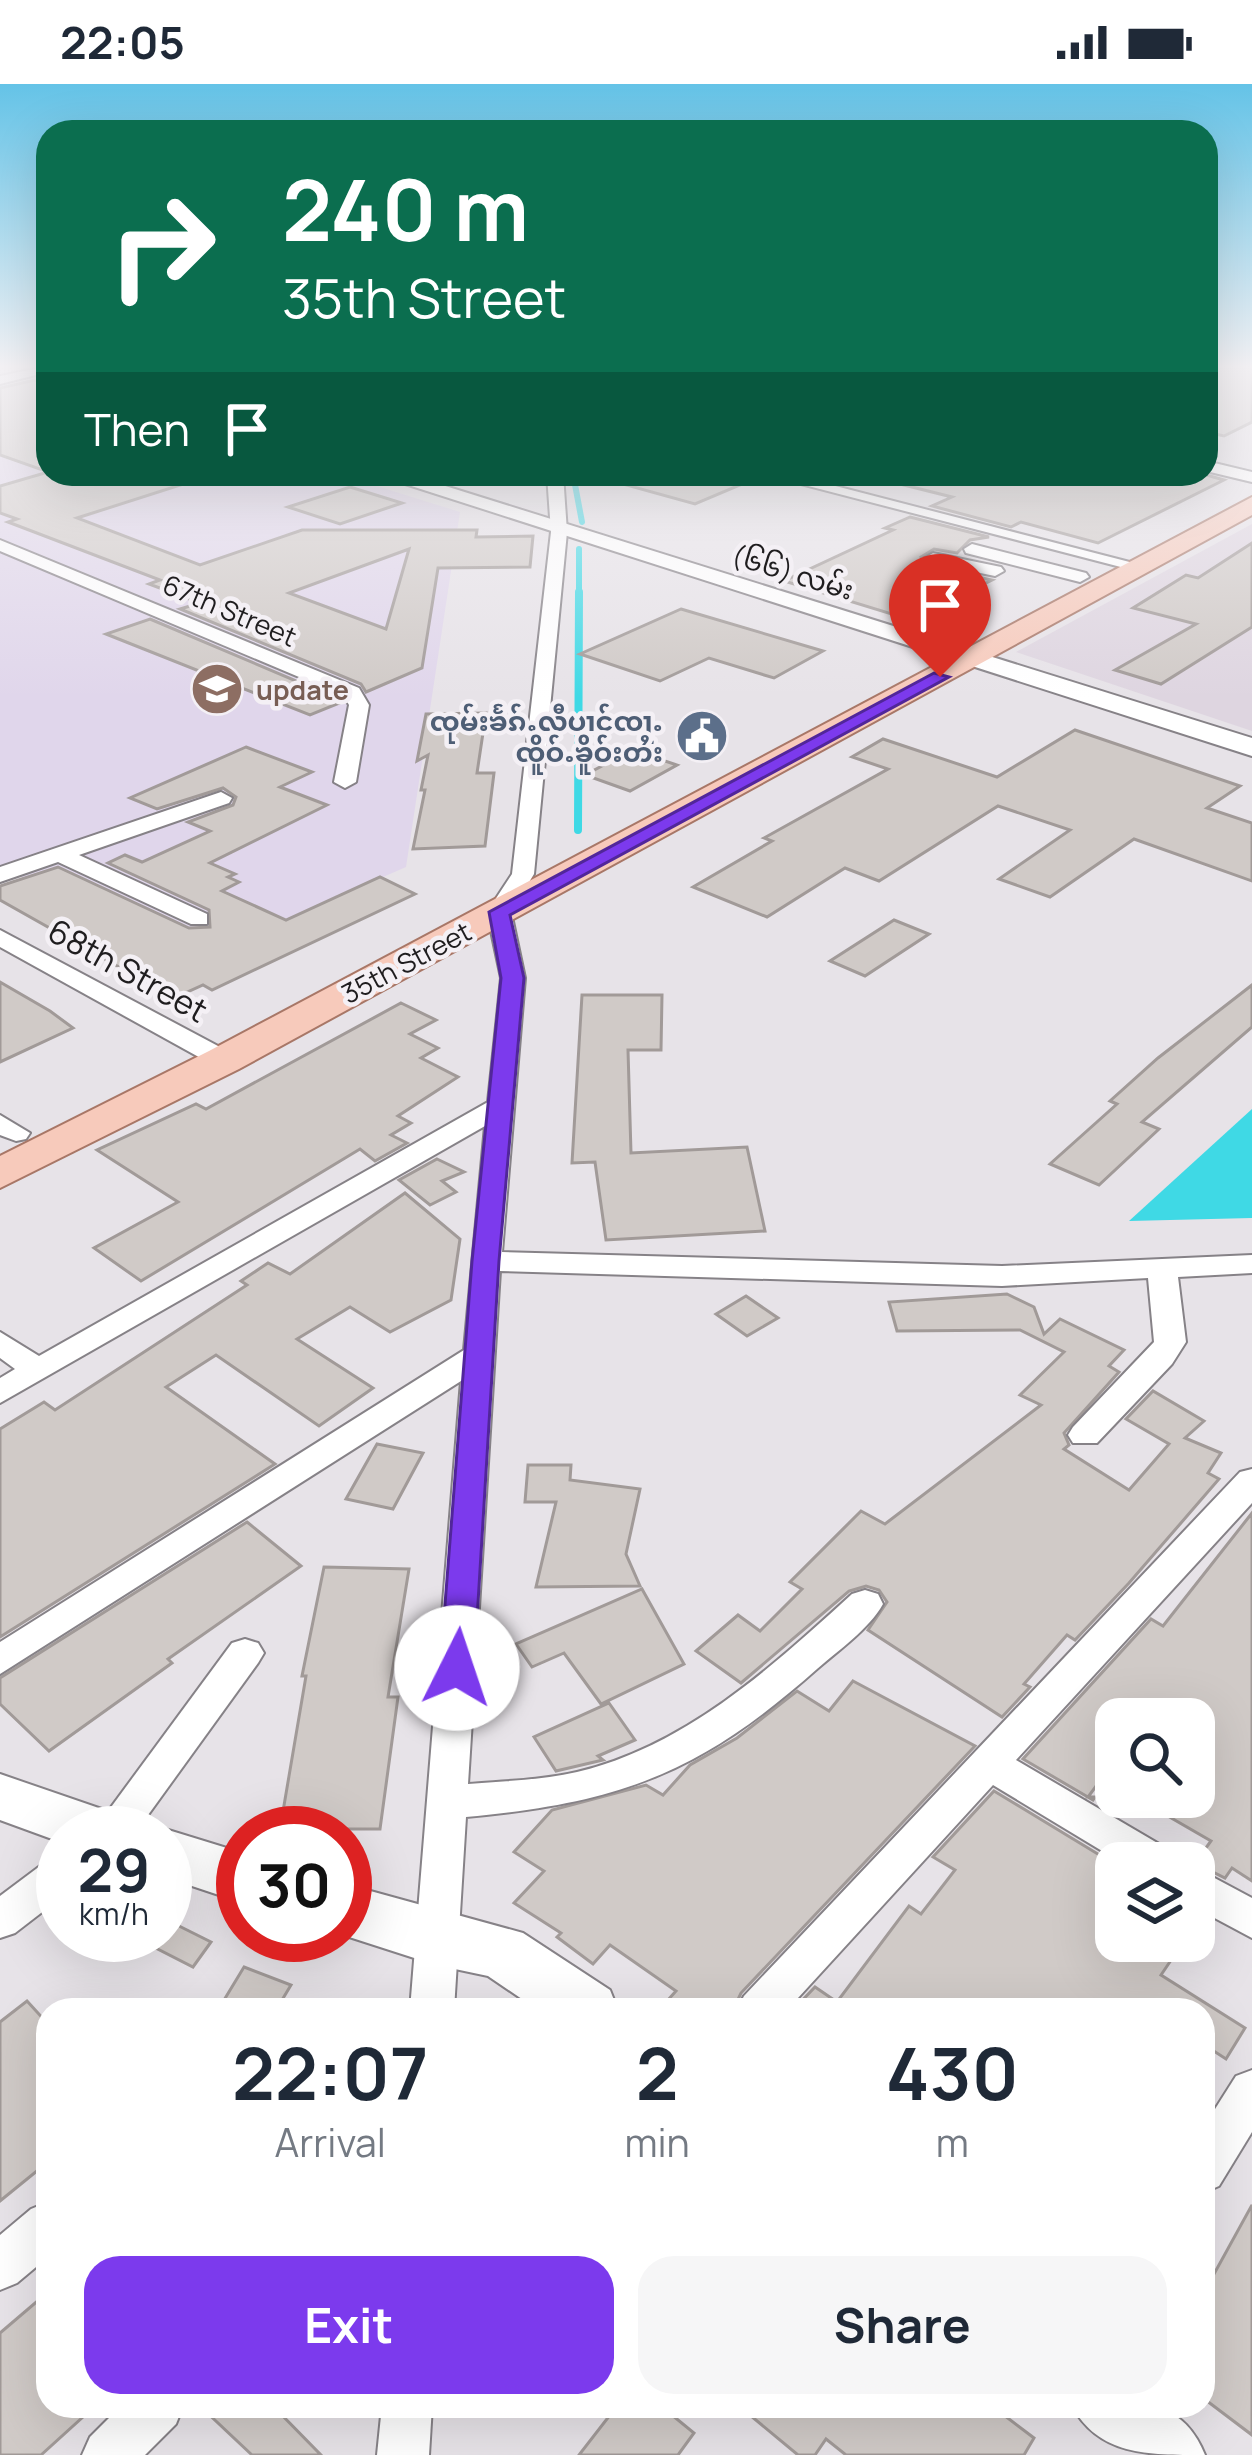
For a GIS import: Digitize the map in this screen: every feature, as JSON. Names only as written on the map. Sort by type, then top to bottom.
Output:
[{"type":"main road","name":"35th Street","points":[[958,654],[1080,577],[1126,563],[1252,481]]},
{"type":"main road","name":"35th Street","points":[[5,1132],[210,1052],[499,912],[757,762],[1126,563],[1252,505]]},
{"type":"main road","name":"35th Street","points":[[0,1174],[524,874],[757,762]]},
{"type":"street","name":"(၆၆) လမ်း","points":[[421,486],[1252,747]]},
{"type":"street","points":[[433,1998],[486,1261],[512,978],[499,912],[524,874],[559,532],[556,486]]},
{"type":"street","points":[[818,486],[1126,563]]},
{"type":"street","name":"67th Street","points":[[0,545],[352,692],[359,705],[345,782]]},
{"type":"street","points":[[972,549],[1080,577]]},
{"type":"street","points":[[933,558],[986,571],[1036,565]]},
{"type":"street","points":[[0,875],[221,798]]},
{"type":"street","points":[[56,854],[199,919]]},
{"type":"street","name":"68th Street","points":[[0,937],[210,1052]]},
{"type":"street","points":[[0,1392],[502,1105]]},
{"type":"street","points":[[486,1261],[1002,1276],[1252,1264]]},
{"type":"street","points":[[1084,1435],[1161,1358],[1169,1342],[1161,1268]]},
{"type":"street","points":[[0,1342],[37,1370]]},
{"type":"street","points":[[0,1660],[480,1354]]},
{"type":"street","points":[[770,1998],[1252,1480]]},
{"type":"street","points":[[446,1803],[576,1788],[683,1749],[777,1685],[865,1604]]},
{"type":"street","points":[[132,1806],[245,1652]]},
{"type":"street","points":[[989,1763],[1121,1842]]},
{"type":"street","points":[[0,1797],[36,1810]]},
{"type":"street","points":[[0,1920],[36,1893]]},
{"type":"street","points":[[1215,1898],[1252,1920]]},
{"type":"street","points":[[372,1919],[436,1939],[502,1952],[570,1998]]},
{"type":"street","points":[[1215,2154],[1247,2110]]},
{"type":"street","points":[[0,2266],[36,2236]]},
{"type":"street","points":[[108,2455],[146,2418]]},
{"type":"street","points":[[404,2455],[406,2418]]},
{"type":"street","points":[[1123,2418],[1169,2455]]},
{"type":"shaded area","name":"update","points":[[0,477],[36,477],[36,486],[377,486],[460,512],[406,867],[179,966],[0,865]]},
{"type":"shaded area","points":[[1252,524],[1252,731],[1016,652]]},
{"type":"water","points":[[1252,1109],[1252,1218],[1129,1221]]},
{"type":"building","points":[[32,477],[36,477],[36,486],[177,486],[77,518],[200,565],[302,530],[477,530],[476,537],[533,536],[530,567],[438,568],[422,668],[366,692],[361,684],[180,609],[200,603],[149,584],[160,580],[8,522],[17,519],[0,513],[0,486]],"holes":[[[409,549],[386,629],[289,593]]]},
{"type":"building","points":[[630,486],[738,486],[695,504]]},
{"type":"building","points":[[908,486],[1212,486],[1098,543],[1021,522],[1011,527],[932,506],[952,497]]},
{"type":"building","points":[[350,487],[402,503],[340,524],[288,507]]},
{"type":"building","points":[[910,517],[989,537],[970,540],[957,553],[934,549],[921,557],[926,566],[992,580],[911,620],[784,581],[893,530],[885,528]]},
{"type":"building","points":[[1252,543],[1252,627],[1161,684],[1115,670],[1196,624],[1133,608],[1186,575],[1198,578]]},
{"type":"building","points":[[681,609],[823,651],[774,678],[709,658],[660,681],[580,654]]},
{"type":"building","points":[[150,619],[342,702],[310,715],[106,634]]},
{"type":"building","points":[[486,713],[477,773],[494,773],[485,846],[413,849],[425,790],[421,790],[428,755],[417,761],[426,714]]},
{"type":"building","points":[[1075,730],[1240,786],[1207,808],[1252,823],[1252,881],[1134,839],[1050,897],[999,879],[1070,830],[998,806],[879,881],[845,868],[767,917],[693,887],[772,841],[764,838],[888,769],[852,757],[883,739],[997,777]]},
{"type":"building","points":[[246,747],[312,772],[280,787],[327,805],[210,863],[235,874],[228,877],[239,882],[222,891],[286,920],[380,877],[415,894],[212,990],[203,985],[174,998],[0,900],[0,886],[58,867],[189,928],[210,927],[209,910],[108,863],[125,855],[142,862],[210,831],[188,822],[233,805],[236,797],[223,788],[157,809],[130,798]]},
{"type":"building","points":[[632,750],[677,765],[630,791],[585,775]]},
{"type":"building","points":[[894,920],[929,934],[865,976],[830,961]]},
{"type":"building","points":[[0,982],[50,1011],[73,1028],[0,1062]]},
{"type":"building","points":[[1252,985],[1252,1027],[1142,1122],[1159,1129],[1099,1185],[1050,1164],[1117,1104],[1110,1101],[1158,1058]]},
{"type":"building","points":[[582,995],[662,995],[661,1050],[628,1050],[631,1153],[747,1147],[765,1231],[606,1240],[595,1162],[572,1163]]},
{"type":"building","points":[[401,1003],[436,1020],[410,1034],[438,1048],[421,1058],[458,1077],[398,1116],[411,1123],[391,1135],[407,1143],[375,1161],[360,1149],[141,1281],[94,1248],[178,1202],[97,1150],[196,1104],[206,1109]]},
{"type":"building","points":[[437,1159],[464,1172],[442,1181],[456,1192],[430,1205],[399,1180]]},
{"type":"building","points":[[405,1193],[460,1239],[451,1300],[390,1332],[350,1307],[297,1339],[373,1388],[319,1426],[216,1355],[166,1387],[275,1464],[0,1637],[0,1429],[44,1402],[55,1410],[247,1285],[241,1281],[268,1263],[290,1274]]},
{"type":"building","points":[[1007,1294],[1034,1307],[1044,1334],[1060,1319],[1124,1350],[1109,1366],[1119,1372],[1064,1433],[1069,1445],[1064,1449],[1129,1490],[1169,1444],[1126,1419],[1153,1391],[1204,1421],[1185,1438],[1221,1453],[1208,1473],[1219,1479],[1129,1583],[1075,1640],[1067,1635],[1002,1717],[868,1630],[887,1602],[879,1590],[866,1586],[849,1591],[741,1683],[696,1651],[738,1615],[760,1631],[802,1589],[790,1582],[861,1511],[885,1524],[1041,1405],[1020,1395],[1064,1352],[1020,1330],[897,1331],[889,1302]]},
{"type":"building","points":[[746,1296],[778,1318],[747,1336],[716,1314]]},
{"type":"building","points":[[377,1444],[423,1453],[393,1509],[346,1499]]},
{"type":"building","points":[[528,1465],[571,1465],[570,1480],[640,1489],[626,1554],[640,1586],[536,1587],[556,1502],[525,1502]]},
{"type":"building","points":[[1252,1513],[1252,1881],[1232,1868],[1225,1878],[1215,1873],[1215,1842],[1171,1818],[1215,1818],[1215,1698],[1095,1698],[1095,1788],[1088,1797],[1095,1797],[1093,1800],[1023,1759],[1151,1619],[1163,1626]]},
{"type":"building","points":[[247,1522],[301,1566],[168,1659],[172,1663],[49,1751],[0,1704],[0,1678]]},
{"type":"building","points":[[324,1567],[409,1569],[388,1697],[398,1697],[380,1829],[372,1829],[372,1806],[284,1806],[306,1676],[302,1676]]},
{"type":"building","points":[[642,1589],[684,1664],[601,1704],[564,1653],[532,1667],[516,1644]]},
{"type":"building","points":[[853,1681],[975,1746],[739,1998],[670,1998],[676,1991],[610,1945],[593,1964],[557,1937],[561,1933],[514,1903],[544,1871],[514,1852],[552,1810],[646,1785],[663,1795],[690,1765],[737,1738],[797,1691],[829,1711]]},
{"type":"building","points":[[609,1703],[635,1740],[598,1756],[603,1760],[556,1771],[534,1737]]},
{"type":"building","points":[[994,1791],[1095,1852],[1095,1962],[1170,1962],[1161,1975],[1197,1998],[840,1998],[909,1906],[921,1914],[955,1870],[933,1857]]},
{"type":"building","points":[[192,1932],[211,1942],[193,1967],[183,1962],[192,1962]]},
{"type":"building","points":[[244,1967],[291,1985],[283,1998],[225,1998]]},
{"type":"building","points":[[815,1987],[831,1998],[804,1998]]},
{"type":"building","points":[[27,2001],[36,2011],[36,2172],[0,2201],[0,2022]]},
{"type":"building","points":[[1215,2009],[1245,2028],[1226,2059],[1215,2052]]},
{"type":"building","points":[[1252,2205],[1252,2435],[1215,2407],[1215,2272]]},
{"type":"building","points":[[36,2302],[36,2418],[82,2418],[41,2455],[0,2455],[0,2333]]},
{"type":"building","points":[[213,2418],[285,2418],[321,2455],[252,2455]]},
{"type":"building","points":[[608,2418],[676,2418],[694,2433],[678,2455],[579,2455]]},
{"type":"building","points":[[753,2418],[1008,2418],[1034,2438],[1024,2455],[846,2455],[826,2439],[815,2455],[798,2455]]},
{"type":"waterway","points":[[575,486],[582,522]]},
{"type":"waterway","points":[[579,549],[579,592]]},
{"type":"waterway","points":[[578,830],[579,592]]},
{"type":"place","name":"update","points":[[217,689]]},
{"type":"place","name":"ၸုမ်းၶႅၵ်ႇလီပၢင်ၸႃႉ ၸိူဝ်ႉၶိူဝ်းတႆး","points":[[702,736]]},
{"type":"route","points":[[457,1668],[512,978],[499,912],[940,677]]}]
